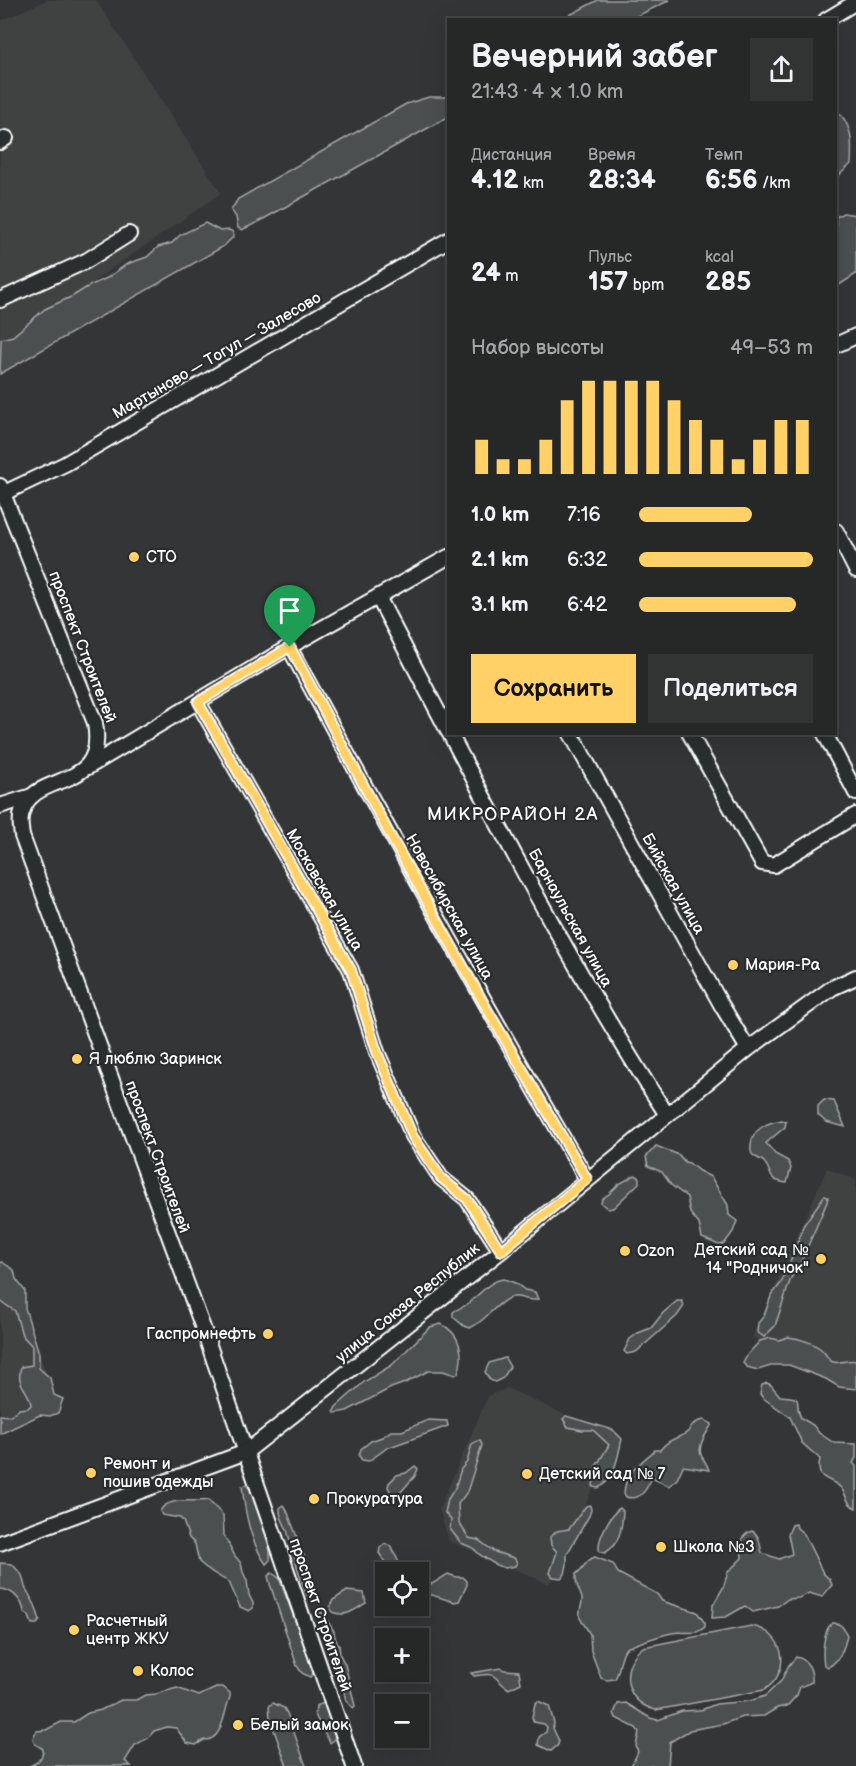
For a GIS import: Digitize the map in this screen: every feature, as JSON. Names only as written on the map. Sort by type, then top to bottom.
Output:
[{"type":"street","points":[[829,18],[856,2]]},
{"type":"street","points":[[0,300],[86,261],[129,234]]},
{"type":"street","name":"Мартыново — Тогул — Залесово","points":[[1,492],[65,464],[447,241]]},
{"type":"street","points":[[837,345],[856,337]]},
{"type":"street","name":"проспект Строителей","points":[[1,492],[96,723],[98,744],[96,753],[84,769]]},
{"type":"street","points":[[837,533],[856,570]]},
{"type":"street","points":[[0,806],[32,796],[128,745],[290,647],[447,558]]},
{"type":"street","name":"Барнаульская улица","points":[[378,597],[447,728]]},
{"type":"street","name":"Новосибирская улица","points":[[290,647],[390,835],[487,1009],[587,1179]]},
{"type":"street","name":"Московская улица","points":[[198,702],[351,970],[377,1052],[413,1137],[441,1178],[467,1199],[501,1251]]},
{"type":"street","points":[[96,723],[107,738],[128,745]]},
{"type":"street","name":"Барнаульская улица","points":[[451,735],[631,1060],[667,1115]]},
{"type":"street","name":"Бийская улица","points":[[572,735],[748,1049]]},
{"type":"street","points":[[691,735],[762,863],[774,865],[856,815]]},
{"type":"street","points":[[826,735],[856,793]]},
{"type":"street","points":[[21,828],[21,814],[32,796]]},
{"type":"street","points":[[0,811],[11,815],[21,828]]},
{"type":"street","name":"проспект Строителей","points":[[21,828],[27,852],[202,1328],[354,1766]]},
{"type":"street","name":"улица Союза Республик","points":[[0,1543],[246,1452],[501,1251],[748,1049],[832,988],[856,977]]},
{"type":"shaded area","points":[[47,0],[96,0],[221,193],[73,296],[45,309],[13,336],[0,340],[0,21]]},
{"type":"shaded area","points":[[598,0],[670,0],[633,18],[564,18]]},
{"type":"shaded area","points":[[429,97],[447,97],[447,118],[258,222],[242,230],[238,228],[236,217],[231,210],[238,199],[406,104]]},
{"type":"shaded area","points":[[837,114],[841,115],[848,126],[851,138],[851,164],[837,177]]},
{"type":"shaded area","points":[[843,213],[856,215],[856,274],[837,286],[837,216]]},
{"type":"shaded area","points":[[205,223],[220,231],[229,230],[234,236],[224,246],[0,374],[1,339],[13,336],[45,309],[107,278],[127,264],[147,257],[158,247],[172,243],[180,235]]},
{"type":"shaded area","points":[[824,1100],[834,1101],[845,1127],[826,1122],[818,1115],[818,1106]]},
{"type":"shaded area","points":[[782,1120],[786,1122],[785,1127],[766,1143],[775,1154],[788,1161],[791,1168],[787,1183],[773,1178],[764,1162],[751,1153],[754,1135],[771,1122]]},
{"type":"shaded area","points":[[656,1146],[679,1155],[685,1162],[711,1177],[728,1205],[729,1215],[737,1221],[733,1232],[724,1244],[719,1245],[702,1238],[699,1224],[690,1213],[687,1197],[671,1185],[662,1172],[648,1166],[646,1157]]},
{"type":"shaded area","name":"Детский сад № 14 \"Родничок\"","points":[[827,1168],[856,1180],[856,1383],[752,1338]]},
{"type":"shaded area","points":[[635,1175],[639,1177],[639,1183],[613,1208],[608,1209],[601,1203],[602,1199],[619,1184]]},
{"type":"shaded area","points":[[824,1196],[828,1197],[827,1202],[801,1262],[791,1278],[775,1326],[764,1337],[757,1332],[758,1323],[764,1316],[771,1296],[781,1283],[803,1226]]},
{"type":"shaded area","points":[[0,1263],[14,1270],[16,1279],[25,1291],[25,1308],[39,1353],[39,1368],[50,1378],[54,1395],[63,1399],[58,1413],[50,1416],[40,1415],[0,1434],[0,1415],[9,1416],[31,1405],[21,1383],[20,1373],[21,1367],[32,1365],[32,1346],[22,1335],[15,1311],[0,1301]]},
{"type":"shaded area","points":[[5,1264],[57,1401],[0,1423],[0,1266]]},
{"type":"shaded area","points":[[504,1279],[525,1290],[535,1292],[538,1299],[509,1298],[470,1328],[453,1317],[453,1312],[466,1305],[493,1282]]},
{"type":"shaded area","points":[[677,1301],[682,1301],[684,1306],[677,1316],[636,1352],[627,1354],[624,1351],[630,1339],[651,1328]]},
{"type":"shaded area","points":[[441,1324],[457,1338],[461,1352],[458,1373],[455,1375],[443,1371],[428,1371],[347,1411],[335,1413],[336,1407],[364,1382],[392,1365],[430,1327]]},
{"type":"shaded area","points":[[788,1337],[816,1346],[831,1361],[856,1361],[856,1389],[839,1387],[826,1379],[789,1365],[774,1365],[758,1370],[747,1367],[743,1363],[760,1341]]},
{"type":"shaded area","points":[[505,1358],[510,1367],[503,1378],[495,1382],[490,1380],[485,1372],[489,1363]]},
{"type":"shaded area","points":[[767,1383],[780,1396],[797,1399],[801,1418],[813,1425],[819,1433],[834,1443],[856,1444],[856,1458],[853,1463],[856,1466],[856,1508],[848,1502],[841,1488],[821,1475],[819,1472],[820,1459],[802,1443],[790,1417],[760,1394],[762,1385]]},
{"type":"shaded area","name":"Детский сад № 7","points":[[507,1388],[616,1438],[549,1584],[449,1541],[439,1509],[488,1396]]},
{"type":"shaded area","points":[[566,1416],[613,1430],[622,1439],[612,1474],[604,1485],[598,1488],[593,1487],[595,1468],[609,1445],[593,1430],[568,1427],[563,1419]]},
{"type":"shaded area","points":[[428,1420],[447,1421],[448,1426],[387,1448],[369,1461],[362,1460],[359,1456],[361,1449],[371,1441],[391,1431],[402,1431]]},
{"type":"shaded area","points":[[704,1420],[712,1424],[700,1448],[709,1470],[683,1466],[677,1479],[669,1486],[652,1478],[639,1496],[626,1497],[624,1493],[627,1479],[640,1463],[655,1450],[660,1450],[669,1442],[688,1432],[696,1422]]},
{"type":"shaded area","points":[[480,1440],[482,1445],[467,1492],[458,1504],[459,1523],[469,1538],[478,1540],[495,1552],[514,1558],[517,1562],[515,1566],[505,1568],[496,1565],[473,1548],[461,1543],[450,1529],[451,1520],[445,1513],[448,1499],[455,1488],[461,1469],[467,1462],[472,1444]]},
{"type":"shaded area","points":[[415,1466],[418,1469],[415,1476],[399,1494],[392,1494],[388,1487],[389,1483],[397,1475],[406,1473]]},
{"type":"shaded area","points":[[246,1485],[252,1491],[269,1544],[270,1560],[266,1564],[260,1555],[249,1526],[242,1486]]},
{"type":"shaded area","points":[[208,1500],[223,1515],[224,1535],[241,1563],[253,1603],[253,1608],[249,1611],[240,1607],[229,1582],[199,1562],[195,1544],[189,1538],[183,1521],[180,1518],[162,1515],[160,1511],[169,1503]]},
{"type":"shaded area","points":[[283,1505],[309,1569],[312,1596],[307,1595],[281,1517],[280,1508]]},
{"type":"shaded area","points":[[590,1505],[589,1516],[567,1554],[565,1574],[562,1578],[553,1577],[550,1573],[557,1552],[551,1545],[550,1537],[557,1531],[569,1529],[586,1506]]},
{"type":"shaded area","points":[[620,1508],[623,1511],[623,1517],[617,1540],[605,1553],[600,1552],[600,1542],[605,1528]]},
{"type":"shaded area","points":[[796,1524],[804,1534],[823,1573],[832,1585],[822,1597],[809,1593],[799,1598],[788,1599],[778,1606],[753,1612],[745,1606],[726,1617],[712,1618],[713,1605],[723,1588],[728,1572],[742,1558],[741,1542],[744,1536],[752,1531],[757,1535],[762,1553],[779,1559],[792,1554],[788,1534],[792,1525]]},
{"type":"shaded area","points":[[384,1544],[391,1546],[399,1562],[385,1562],[379,1553]]},
{"type":"shaded area","points":[[595,1557],[613,1564],[618,1573],[657,1594],[662,1601],[697,1612],[705,1623],[705,1627],[697,1632],[676,1632],[626,1648],[615,1679],[601,1678],[591,1651],[590,1634],[580,1618],[582,1598],[576,1578],[576,1574]]},
{"type":"shaded area","points":[[0,1563],[12,1564],[22,1575],[40,1620],[37,1624],[32,1624],[16,1596],[0,1589]]},
{"type":"shaded area","points":[[272,1573],[279,1578],[312,1665],[313,1674],[310,1677],[302,1673],[297,1666],[270,1584],[268,1576]]},
{"type":"shaded area","points":[[448,1574],[463,1577],[467,1581],[459,1601],[454,1602],[429,1594],[429,1583],[432,1584]]},
{"type":"shaded area","points":[[347,1591],[364,1593],[366,1603],[346,1614],[332,1612],[330,1606],[333,1600]]},
{"type":"shaded area","points":[[321,1611],[334,1631],[339,1645],[355,1706],[353,1708],[346,1701],[341,1678],[337,1674],[334,1660],[327,1649],[323,1628],[318,1617]]},
{"type":"shaded area","points":[[832,1623],[841,1626],[847,1635],[841,1654],[828,1667],[824,1665],[823,1649],[825,1636]]},
{"type":"shaded area","points":[[751,1626],[763,1629],[771,1636],[778,1644],[781,1653],[782,1663],[779,1673],[764,1690],[656,1710],[645,1706],[631,1692],[628,1683],[630,1664],[643,1647]]},
{"type":"shaded area","points":[[796,1657],[804,1660],[809,1666],[812,1682],[800,1687],[797,1695],[787,1706],[777,1708],[764,1716],[742,1717],[723,1724],[690,1730],[670,1742],[668,1766],[631,1766],[638,1752],[636,1746],[639,1732],[636,1728],[616,1718],[614,1713],[618,1704],[626,1703],[650,1718],[658,1720],[682,1711],[701,1710],[716,1704],[750,1701],[765,1696],[781,1681]]},
{"type":"shaded area","points":[[501,1668],[519,1671],[521,1683],[509,1689],[492,1675],[474,1676],[471,1673]]},
{"type":"shaded area","points":[[223,1687],[230,1693],[222,1724],[215,1736],[196,1745],[187,1743],[176,1728],[167,1727],[154,1731],[148,1738],[135,1745],[125,1761],[131,1766],[29,1766],[39,1760],[43,1752],[43,1749],[35,1744],[33,1739],[37,1731],[46,1730],[61,1722],[74,1722],[88,1713],[101,1710],[121,1700],[136,1700],[145,1695],[177,1688],[199,1696]]},
{"type":"shaded area","points":[[538,1701],[549,1706],[554,1723],[553,1728],[559,1741],[551,1751],[538,1745],[539,1737],[546,1732],[547,1727],[534,1722],[532,1717]]},
{"type":"shaded area","points":[[273,1703],[284,1708],[287,1713],[306,1766],[287,1766],[270,1719],[269,1706]]},
{"type":"shaded area","points":[[324,1703],[328,1706],[335,1735],[334,1740],[330,1743],[315,1715],[316,1706]]},
{"type":"place","name":"СТО","points":[[134,557]]},
{"type":"place","name":"Мария-Ра","points":[[733,965]]},
{"type":"place","name":"Я люблю Заринск","points":[[77,1059]]},
{"type":"place","name":"Ozon","points":[[625,1251]]},
{"type":"place","name":"Детский сад № 14 \"Родничок\"","points":[[821,1259]]},
{"type":"place","name":"Гаспромнефть","points":[[268,1334]]},
{"type":"place","name":"Ремонт и пошив одежды","points":[[91,1473]]},
{"type":"place","name":"Детский сад № 7","points":[[527,1474]]},
{"type":"place","name":"Прокуратура","points":[[314,1499]]},
{"type":"place","name":"Школа №3","points":[[661,1547]]},
{"type":"place","name":"Расчетный центр ЖКУ","points":[[74,1630]]},
{"type":"place","name":"Колос","points":[[138,1671]]},
{"type":"place","name":"Белый замок","points":[[238,1725]]},
{"type":"district","name":"МИКРОРАЙОН 2А","points":[[513,814]]},
{"type":"route","points":[[290,647],[390,835],[487,1009],[587,1179],[501,1251],[467,1199],[441,1178],[413,1137],[377,1052],[351,970],[198,702],[290,647]]}]
